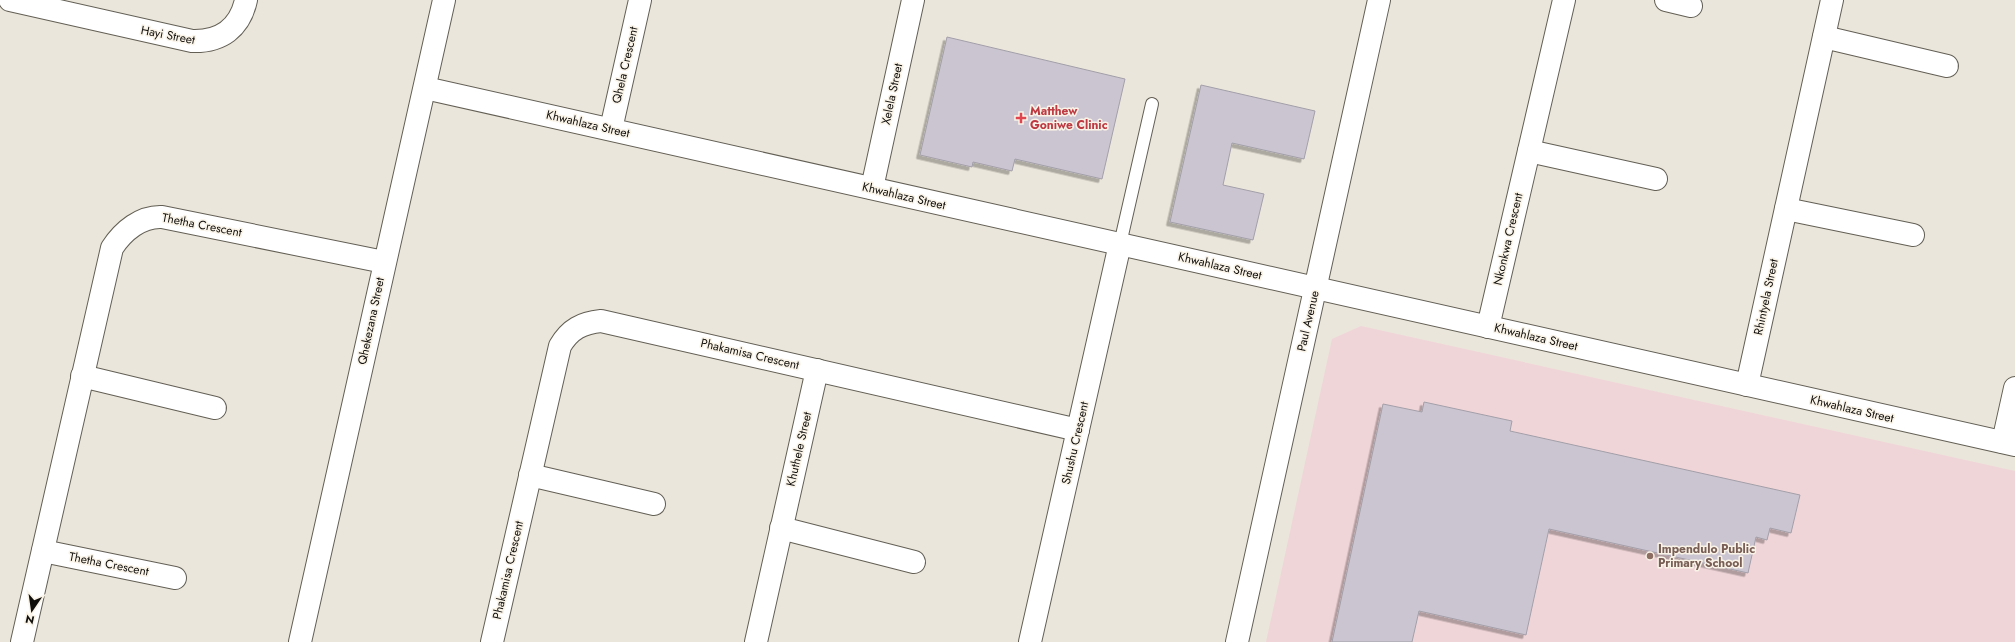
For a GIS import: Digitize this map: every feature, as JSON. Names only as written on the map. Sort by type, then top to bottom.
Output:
[{"type":"street","name":"Hayi Street","points":[[10,0],[70,7],[192,41],[202,42],[213,40],[227,33],[235,26],[243,13],[246,0]]},
{"type":"street","name":"Qhekezana Street","points":[[300,642],[384,262],[444,0]]},
{"type":"street","name":"Qhela Crescent","points":[[611,130],[640,0]]},
{"type":"street","name":"Xelela Street","points":[[872,188],[913,0]]},
{"type":"street","name":"Paul Avenue","points":[[1237,642],[1379,0]]},
{"type":"street","name":"Nkonkwa Crescent","points":[[1488,327],[1564,0]]},
{"type":"street","points":[[1666,0],[1691,6]]},
{"type":"street","name":"Rhintyela Street","points":[[1747,385],[1832,0]]},
{"type":"street","points":[[1824,37],[1947,66]]},
{"type":"street","name":"Khwahlaza Street","points":[[425,88],[2009,444]]},
{"type":"street","points":[[1529,151],[1656,179]]},
{"type":"street","points":[[1786,209],[1913,235]]},
{"type":"street","name":"Thetha Crescent","points":[[22,642],[112,248],[125,232],[143,221],[162,217],[384,262]]},
{"type":"street","name":"Shushu Crescent","points":[[1030,642],[1120,244]]},
{"type":"street","name":"Phakamisa Crescent","points":[[492,642],[560,346],[572,329],[586,322],[601,320],[1078,430]]},
{"type":"street","name":"Khuthele Street","points":[[756,642],[817,370]]},
{"type":"street","points":[[82,376],[215,408]]},
{"type":"street","points":[[2009,444],[2015,388]]},
{"type":"street","points":[[530,475],[654,504]]},
{"type":"street","points":[[781,528],[914,562]]},
{"type":"street","name":"Thetha Crescent","points":[[43,551],[175,578]]},
{"type":"lane","points":[[1120,244],[1152,104]]},
{"type":"shaded area","name":"Impendulo Public Primary School","points":[[1361,326],[2015,471],[2015,642],[1266,642],[1332,339]]},
{"type":"building","points":[[947,37],[1125,79],[1102,179],[1015,159],[1012,171],[973,162],[972,167],[920,155]]},
{"type":"building","points":[[1201,85],[1315,111],[1304,159],[1232,143],[1223,185],[1264,194],[1253,240],[1170,222]]},
{"type":"building","points":[[1424,402],[1512,421],[1510,431],[1800,495],[1791,533],[1770,528],[1767,540],[1756,537],[1748,573],[1549,529],[1526,635],[1419,611],[1412,642],[1332,642],[1383,404],[1422,412]]},
{"type":"place","name":"Matthew Goniwe Clinic","points":[[1021,118]]},
{"type":"place","name":"Impendulo Public Primary School","points":[[1650,556]]}]
